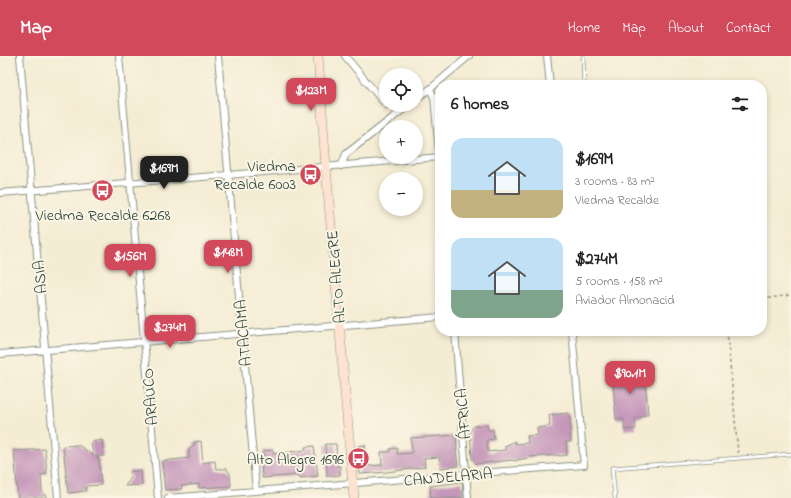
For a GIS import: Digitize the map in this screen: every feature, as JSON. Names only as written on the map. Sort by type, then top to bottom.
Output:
[{"type":"main road","name":"ALTO ALEGRE","points":[[318,56],[354,498]]},
{"type":"street","name":"ASIA","points":[[20,56],[58,498]]},
{"type":"street","name":"ARAUCO","points":[[119,56],[158,498]]},
{"type":"street","name":"ATACAMA","points":[[218,56],[256,491]]},
{"type":"street","points":[[345,56],[379,97]]},
{"type":"street","points":[[441,80],[469,56]]},
{"type":"street","points":[[547,56],[549,80]]},
{"type":"street","points":[[423,94],[435,85]]},
{"type":"street","points":[[430,89],[434,97],[435,107]]},
{"type":"street","points":[[392,112],[395,115]]},
{"type":"street","points":[[341,166],[346,154],[399,112]]},
{"type":"street","points":[[0,193],[435,157]]},
{"type":"street","points":[[0,354],[435,317]]},
{"type":"street","name":"ÁFRICA","points":[[455,336],[468,498]]},
{"type":"street","name":"CANDELARIA","points":[[168,498],[584,465],[572,336]]},
{"type":"lane","points":[[583,56],[584,80]]},
{"type":"lane","points":[[615,498],[612,468],[791,454]]},
{"type":"path","points":[[767,298],[791,294]]},
{"type":"path","points":[[727,336],[739,458]]},
{"type":"building","points":[[644,367],[648,414],[635,419],[636,429],[624,430],[624,419],[616,419],[612,370]]},
{"type":"building","points":[[569,413],[571,442],[566,442],[567,455],[530,457],[515,461],[512,460],[476,464],[472,458],[470,431],[474,426],[487,425],[488,430],[493,430],[494,439],[487,440],[488,452],[505,450],[505,446],[515,441],[515,444],[528,443],[527,436],[538,435],[537,428],[550,426],[549,415]]},
{"type":"building","points":[[456,435],[458,466],[440,468],[439,457],[424,458],[425,467],[360,474],[358,446],[365,445],[367,466],[382,465],[381,452],[390,452],[390,449],[397,448],[397,454],[412,453],[411,438]]},
{"type":"building","points":[[102,440],[104,456],[96,457],[99,459],[101,485],[86,486],[86,491],[68,493],[63,446],[78,445],[93,455],[91,442]]},
{"type":"building","points":[[201,441],[203,463],[215,461],[216,469],[227,469],[230,474],[231,486],[199,488],[199,484],[181,486],[182,489],[165,490],[162,461],[189,458],[189,449],[194,446],[194,442]]},
{"type":"building","points":[[325,444],[336,444],[337,466],[340,466],[340,475],[327,476]]},
{"type":"building","points":[[314,446],[318,476],[299,478],[299,475],[262,478],[261,463],[264,463],[263,451],[273,450],[273,454],[306,450],[305,447]]},
{"type":"building","points":[[45,449],[47,474],[41,475],[42,491],[47,498],[18,498],[14,451]]},
{"type":"building","points":[[130,471],[141,471],[142,485],[125,486],[131,478]]},
{"type":"building","points":[[462,482],[463,498],[431,498],[430,486]]},
{"type":"place","name":"Viedma Recalde 6003","points":[[311,174]]},
{"type":"place","name":"Viedma Recalde 6268","points":[[103,191]]},
{"type":"place","name":"Alto Alegre 1696","points":[[359,458]]}]
